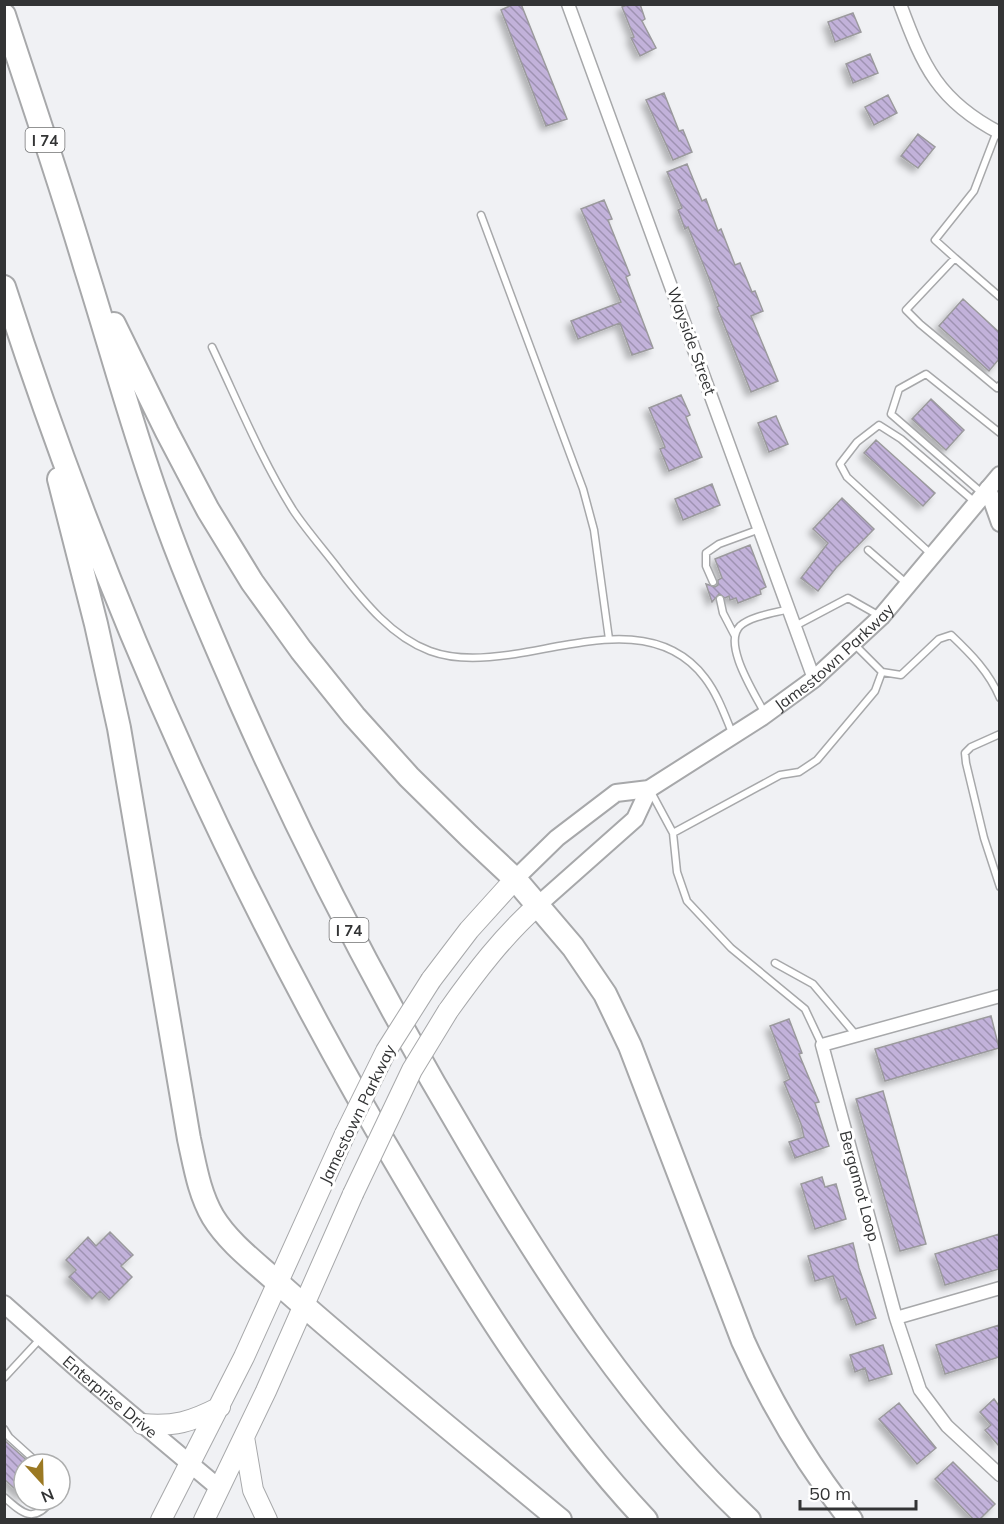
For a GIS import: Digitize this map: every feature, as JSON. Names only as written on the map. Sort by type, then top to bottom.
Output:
[{"type":"highway","name":"I 74","points":[[4,15],[86,266],[133,426],[159,504],[226,669],[289,809],[363,957],[444,1102],[486,1173],[575,1312],[622,1378],[655,1419],[690,1460],[749,1520]]},
{"type":"highway","points":[[86,266],[187,471],[230,548],[276,616],[327,684],[381,747],[438,807],[515,879],[590,970],[618,1018],[743,1341],[762,1382],[804,1456],[851,1520]]},
{"type":"highway","points":[[4,287],[32,371],[154,687],[223,840],[299,991],[381,1138],[469,1282],[564,1422],[646,1520]]},
{"type":"highway","points":[[32,371],[112,696],[189,1139],[206,1204],[224,1233],[251,1260],[560,1520]]},
{"type":"main road","name":"Jamestown Parkway","points":[[161,1520],[220,1407],[386,1051],[431,980],[469,930],[515,879],[557,838],[616,793],[649,789],[766,715],[814,679],[881,617],[999,475]]},
{"type":"main road","points":[[982,496],[999,523]]},
{"type":"main road","name":"Jamestown Parkway","points":[[204,1520],[412,1070],[448,1011],[494,950],[518,922],[635,819],[649,789]]},
{"type":"main road","name":"Enterprise Drive","points":[[4,1304],[219,1488]]},
{"type":"main road","points":[[142,1424],[182,1423],[201,1417],[220,1407]]},
{"type":"main road","points":[[244,1437],[253,1490],[267,1520]]},
{"type":"street","name":"Wayside Street","points":[[568,4],[814,679]]},
{"type":"street","points":[[900,4],[918,51],[936,83],[964,112],[998,132]]},
{"type":"street","points":[[822,1045],[999,996]]},
{"type":"street","name":"Bergamot Loop","points":[[822,1045],[896,1318],[920,1390],[947,1426],[999,1475]]},
{"type":"street","points":[[896,1318],[999,1288]]},
{"type":"lane","points":[[998,132],[974,191],[936,240],[999,297]]},
{"type":"lane","points":[[481,215],[582,489],[594,530],[609,639]]},
{"type":"lane","points":[[955,258],[906,310],[997,388],[999,385]]},
{"type":"lane","points":[[212,347],[267,462],[294,511],[366,605],[403,637],[430,651],[459,658],[490,658],[609,639],[635,639],[663,645],[688,660],[711,687],[733,736]]},
{"type":"lane","points":[[982,496],[891,414],[899,389],[926,374],[999,434]]},
{"type":"lane","points":[[932,555],[847,477],[840,464],[857,442],[879,425],[982,496]]},
{"type":"lane","points":[[713,582],[706,566],[706,553],[719,544],[760,529]]},
{"type":"lane","points":[[868,549],[909,586]]},
{"type":"lane","points":[[795,626],[848,598],[881,617]]},
{"type":"lane","points":[[720,599],[723,613],[735,636]]},
{"type":"lane","points":[[766,715],[736,654],[735,636],[741,625],[789,609]]},
{"type":"lane","points":[[854,644],[882,672],[901,675],[939,639],[951,635],[973,656],[994,686],[999,698]]},
{"type":"lane","points":[[673,833],[780,775],[800,772],[817,760],[875,692],[882,672]]},
{"type":"lane","points":[[999,734],[971,747],[966,753],[966,763],[984,838],[999,887]]},
{"type":"lane","points":[[649,789],[673,833],[677,872],[687,901],[731,948],[805,1009],[822,1045]]},
{"type":"lane","points":[[775,963],[813,984],[856,1035]]},
{"type":"lane","points":[[4,1378],[41,1338]]},
{"type":"lane","points":[[4,1429],[9,1437],[26,1452]]},
{"type":"lane","points":[[22,1512],[37,1516],[42,1512]]},
{"type":"building","points":[[514,4],[521,4],[567,119],[546,126],[501,10]]},
{"type":"building","points":[[629,4],[640,4],[645,19],[642,21],[656,48],[640,56],[631,38],[634,37],[622,7]]},
{"type":"building","points":[[853,13],[861,32],[835,42],[828,22]]},
{"type":"building","points":[[870,54],[878,73],[853,83],[846,64]]},
{"type":"building","points":[[664,93],[679,131],[683,130],[692,152],[673,160],[646,100]]},
{"type":"building","points":[[888,95],[897,113],[874,125],[865,107]]},
{"type":"building","points":[[918,134],[935,147],[918,168],[901,156]]},
{"type":"building","points":[[687,164],[702,201],[706,199],[718,231],[721,229],[735,265],[740,263],[763,311],[751,316],[778,381],[751,392],[717,307],[719,306],[708,276],[688,227],[685,229],[678,210],[682,208],[667,172]]},
{"type":"building","points":[[604,200],[612,219],[608,220],[630,275],[626,277],[653,348],[632,355],[620,323],[578,339],[571,321],[621,302],[581,209]]},
{"type":"building","points":[[963,299],[999,332],[999,359],[989,371],[939,326]]},
{"type":"building","points":[[681,395],[690,415],[686,417],[702,457],[669,471],[660,449],[665,447],[649,408]]},
{"type":"building","points":[[931,399],[964,430],[946,450],[912,419]]},
{"type":"building","points":[[776,416],[788,444],[769,452],[758,423]]},
{"type":"building","points":[[876,440],[935,493],[923,506],[864,453]]},
{"type":"building","points":[[712,484],[720,505],[683,520],[675,499]]},
{"type":"building","points":[[842,498],[874,529],[836,568],[818,591],[801,578],[828,543],[813,529]]},
{"type":"building","points":[[750,545],[766,587],[760,590],[761,594],[738,603],[736,598],[730,600],[729,596],[725,598],[719,594],[712,602],[706,584],[715,587],[718,585],[718,580],[722,578],[715,559]]},
{"type":"building","points":[[991,1016],[999,1048],[885,1081],[875,1049]]},
{"type":"building","points":[[789,1019],[802,1053],[799,1054],[819,1102],[815,1103],[829,1146],[795,1158],[789,1142],[804,1137],[784,1082],[790,1079],[770,1026]]},
{"type":"building","points":[[883,1091],[926,1244],[900,1251],[856,1099]]},
{"type":"building","points":[[822,1177],[825,1187],[836,1184],[846,1219],[815,1229],[801,1184]]},
{"type":"building","points":[[110,1232],[133,1255],[121,1266],[132,1277],[109,1300],[100,1291],[92,1299],[69,1277],[76,1270],[66,1260],[88,1237],[96,1246]]},
{"type":"building","points":[[999,1234],[999,1269],[945,1285],[935,1254]]},
{"type":"building","points":[[853,1243],[876,1318],[856,1325],[846,1298],[841,1300],[833,1276],[815,1281],[808,1256]]},
{"type":"building","points":[[999,1325],[999,1357],[945,1374],[936,1345]]},
{"type":"building","points":[[883,1345],[892,1374],[869,1381],[865,1368],[855,1372],[850,1355]]},
{"type":"building","points":[[994,1399],[999,1406],[999,1446],[985,1430],[991,1425],[980,1412]]},
{"type":"building","points":[[899,1403],[936,1448],[917,1464],[879,1419]]},
{"type":"building","points":[[4,1440],[18,1452],[12,1452],[12,1486],[4,1479]]},
{"type":"building","points":[[953,1462],[995,1504],[979,1520],[974,1520],[935,1479]]}]
